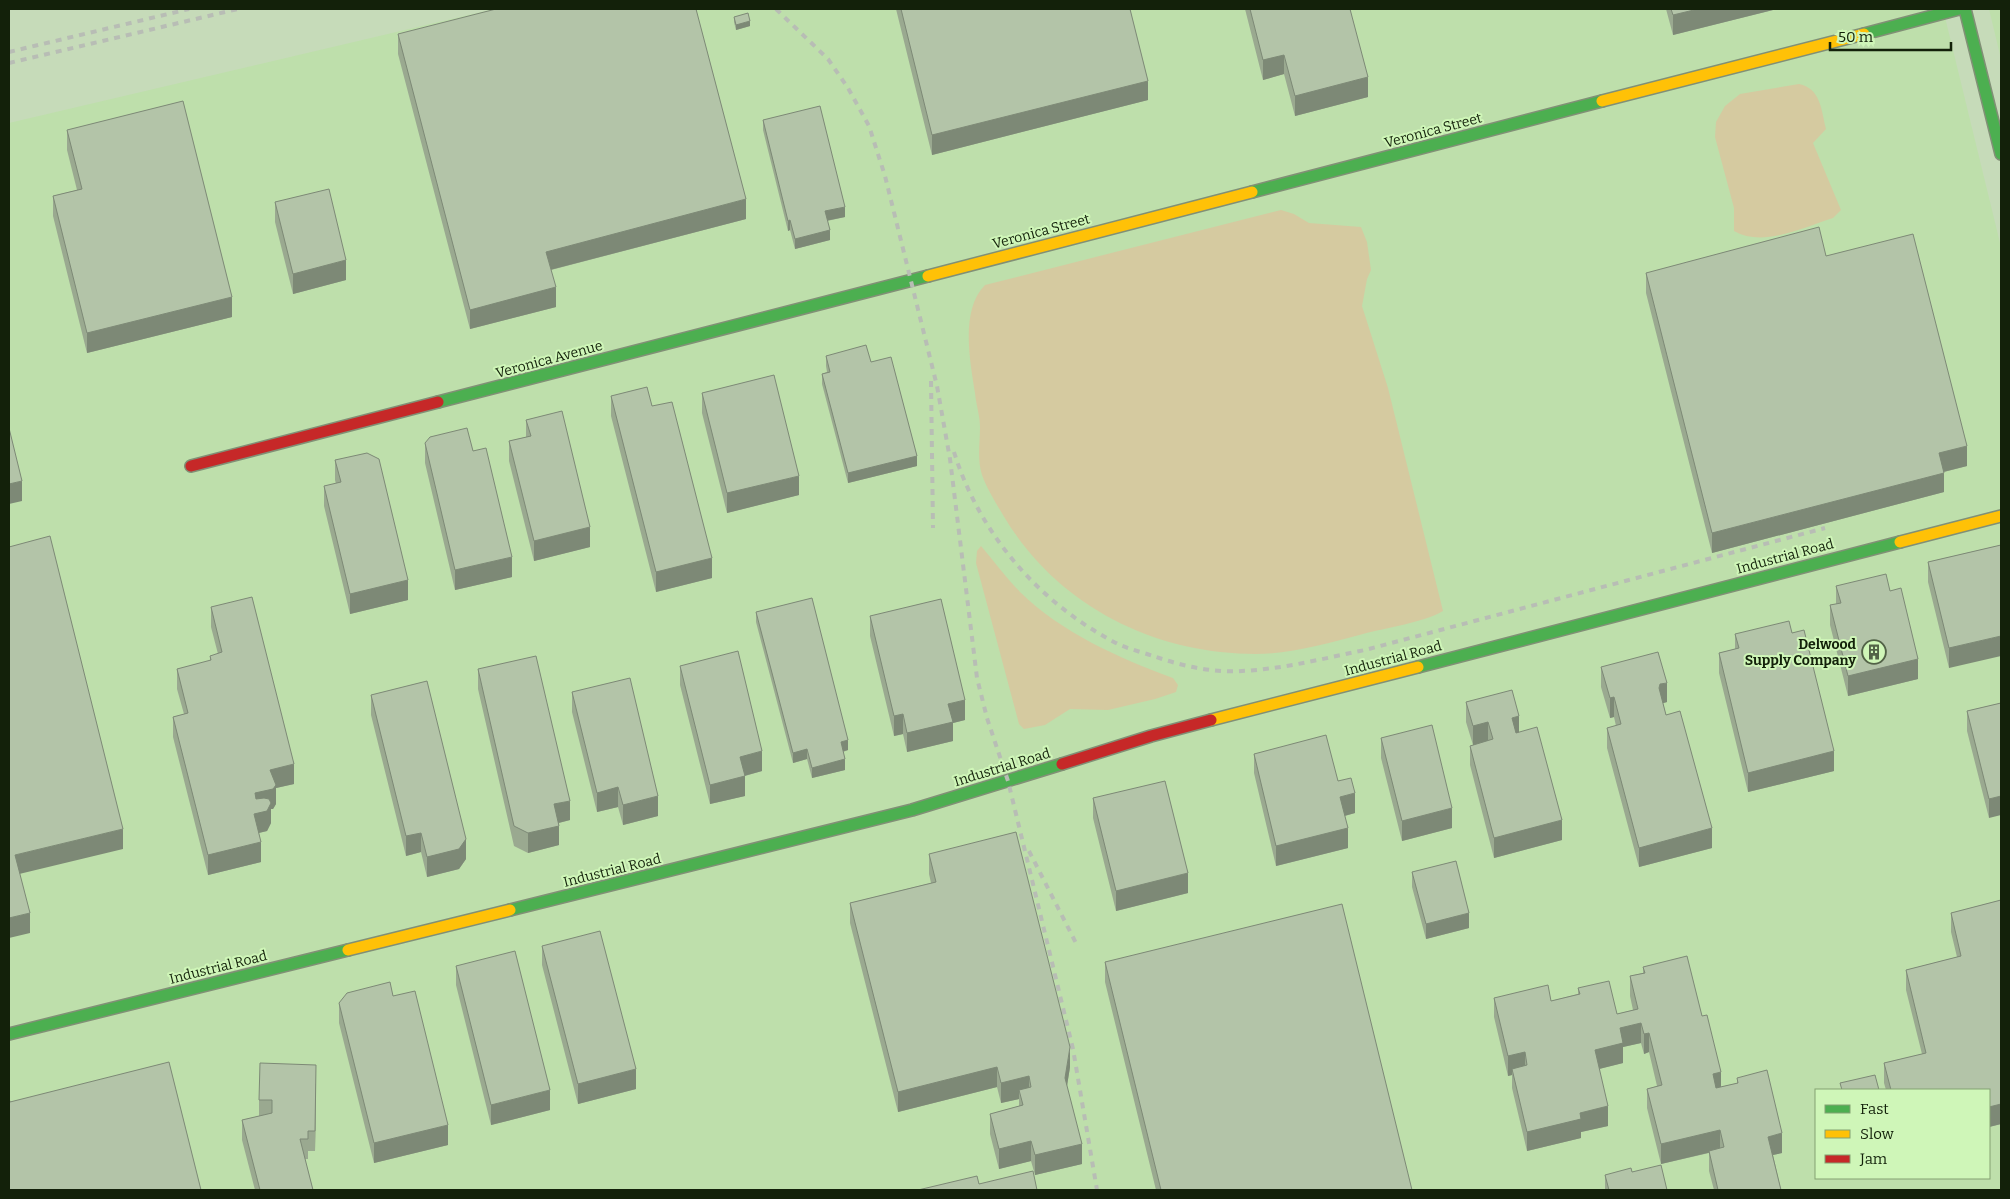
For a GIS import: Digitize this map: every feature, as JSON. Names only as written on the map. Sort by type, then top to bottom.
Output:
[{"type":"street","name":"Veronica Street","points":[[914,280],[1959,9]]},
{"type":"street","points":[[1965,9],[2001,154]]},
{"type":"street","name":"Veronica Avenue","points":[[191,466],[914,280]]},
{"type":"street","name":"Industrial Road","points":[[9,1034],[895,815],[1151,736],[2001,516]]},
{"type":"shaded area","points":[[494,9],[1943,9],[2001,247],[2001,1190],[9,1190],[9,123]]},
{"type":"shaded area","points":[[1989,9],[2001,9],[2001,59]]},
{"type":"shaded area","points":[[1799,84],[1812,90],[1821,107],[1826,129],[1813,143],[1841,210],[1833,218],[1797,231],[1770,237],[1745,236],[1734,231],[1734,208],[1715,137],[1716,122],[1725,106],[1740,94]]},
{"type":"shaded area","points":[[1281,210],[1294,214],[1309,223],[1361,227],[1367,242],[1371,270],[1367,279],[1362,306],[1388,388],[1443,611],[1426,618],[1372,632],[1310,647],[1269,654],[1218,652],[1180,645],[1145,634],[1111,618],[1079,599],[1050,575],[1025,547],[1003,515],[984,480],[980,463],[980,423],[969,351],[972,308],[977,296],[985,285]]},
{"type":"shaded area","points":[[981,546],[1020,592],[1036,607],[1092,643],[1132,662],[1173,678],[1178,685],[1176,692],[1108,710],[1070,709],[1045,725],[1024,729],[1019,724],[976,563],[977,551]]},
{"type":"building","points":[[496,9],[696,9],[746,199],[546,252],[556,287],[470,310],[398,34]]},
{"type":"building","points":[[901,9],[1130,9],[1148,81],[932,135]]},
{"type":"building","points":[[1250,9],[1350,9],[1368,77],[1295,96],[1284,55],[1263,60]]},
{"type":"building","points":[[1671,9],[1698,9],[1673,15]]},
{"type":"building","points":[[748,13],[750,21],[736,25],[734,17]]},
{"type":"building","points":[[183,101],[232,297],[87,333],[53,196],[82,189],[67,130]]},
{"type":"building","points":[[820,106],[845,207],[825,211],[830,230],[795,239],[790,220],[788,221],[763,120]]},
{"type":"building","points":[[329,189],[346,260],[293,274],[275,202]]},
{"type":"building","points":[[1819,227],[1826,256],[1913,234],[1967,446],[1939,453],[1944,473],[1712,533],[1646,273]]},
{"type":"building","points":[[866,345],[871,362],[891,357],[917,456],[848,473],[822,374],[830,372],[826,356]]},
{"type":"building","points":[[774,375],[799,476],[727,493],[702,393]]},
{"type":"building","points":[[647,387],[652,406],[672,402],[712,558],[656,572],[611,396]]},
{"type":"building","points":[[562,411],[590,527],[534,541],[509,441],[531,436],[526,420]]},
{"type":"building","points":[[9,428],[22,481],[9,484]]},
{"type":"building","points":[[467,428],[473,451],[486,448],[512,557],[455,570],[425,443],[430,437]]},
{"type":"building","points":[[367,453],[379,459],[408,580],[350,594],[324,486],[341,482],[335,460]]},
{"type":"building","points":[[50,536],[123,829],[15,855],[30,913],[9,918],[9,547]]},
{"type":"building","points":[[2001,545],[2001,636],[1949,648],[1928,562]]},
{"type":"building","name":"Delwood Supply Company","points":[[1886,574],[1890,591],[1901,588],[1918,659],[1848,676],[1830,605],[1841,603],[1836,586]]},
{"type":"building","points":[[252,597],[294,764],[270,770],[276,785],[273,789],[255,793],[256,799],[269,799],[271,803],[267,811],[254,814],[261,842],[208,855],[173,717],[188,713],[177,669],[211,660],[210,656],[222,652],[211,607]]},
{"type":"building","points":[[812,598],[848,740],[841,742],[845,759],[812,768],[807,749],[793,753],[756,612]]},
{"type":"building","points":[[941,599],[965,700],[948,704],[953,722],[907,733],[903,714],[894,716],[870,616]]},
{"type":"building","points":[[1789,621],[1792,633],[1804,630],[1834,751],[1748,773],[1719,653],[1739,648],[1735,634]]},
{"type":"building","points":[[738,651],[762,751],[740,757],[745,776],[710,785],[680,666]]},
{"type":"building","points":[[1658,652],[1667,683],[1660,684],[1659,688],[1666,715],[1680,711],[1712,828],[1639,848],[1607,728],[1621,724],[1614,697],[1610,698],[1601,667]]},
{"type":"building","points":[[536,656],[570,801],[554,804],[559,826],[528,833],[514,826],[478,669]]},
{"type":"building","points":[[630,678],[658,796],[623,805],[618,787],[597,793],[572,692]]},
{"type":"building","points":[[427,681],[466,839],[459,849],[427,857],[421,833],[406,836],[371,695]]},
{"type":"building","points":[[1512,690],[1519,716],[1512,718],[1516,733],[1537,727],[1562,820],[1494,838],[1470,746],[1493,739],[1488,722],[1473,726],[1466,702]]},
{"type":"building","points":[[2001,703],[2001,796],[1989,799],[1967,711]]},
{"type":"building","points":[[1432,725],[1452,808],[1402,821],[1381,738]]},
{"type":"building","points":[[1326,735],[1338,781],[1351,778],[1355,793],[1340,797],[1348,828],[1276,846],[1254,754]]},
{"type":"building","points":[[1165,781],[1188,873],[1116,891],[1093,798]]},
{"type":"building","points":[[1016,832],[1070,1047],[1065,1078],[1082,1144],[1035,1155],[1031,1141],[999,1149],[990,1114],[1023,1105],[1019,1090],[1031,1087],[1029,1076],[1001,1083],[997,1067],[898,1092],[850,903],[936,882],[929,854]]},
{"type":"building","points":[[1456,861],[1469,913],[1426,924],[1412,872]]},
{"type":"building","points":[[2001,900],[2001,1104],[1990,1107],[1990,1089],[1891,1089],[1884,1063],[1926,1053],[1906,970],[1961,956],[1951,913]]},
{"type":"building","points":[[1342,904],[1412,1190],[1161,1190],[1105,962]]},
{"type":"building","points":[[600,931],[636,1069],[578,1084],[542,946]]},
{"type":"building","points":[[515,951],[550,1090],[491,1105],[456,966]]},
{"type":"building","points":[[1687,956],[1702,1016],[1707,1015],[1721,1072],[1713,1074],[1716,1088],[1738,1083],[1737,1078],[1767,1070],[1782,1133],[1768,1137],[1781,1190],[1718,1190],[1709,1151],[1724,1147],[1720,1130],[1661,1144],[1647,1089],[1662,1085],[1649,1033],[1644,1034],[1641,1023],[1620,1028],[1623,1043],[1595,1050],[1608,1106],[1580,1113],[1581,1119],[1527,1132],[1512,1069],[1527,1065],[1525,1052],[1508,1056],[1494,998],[1548,985],[1551,1001],[1580,994],[1578,988],[1609,981],[1617,1014],[1638,1009],[1630,976],[1645,973],[1643,967]]},
{"type":"building","points":[[390,982],[393,996],[415,991],[448,1125],[374,1143],[339,1003],[347,993]]},
{"type":"building","points":[[169,1062],[201,1190],[9,1190],[9,1098],[10,1102]]},
{"type":"building","points":[[260,1063],[316,1065],[315,1131],[308,1131],[308,1139],[300,1139],[313,1190],[260,1190],[242,1120],[272,1113],[272,1100],[259,1100]]},
{"type":"building","points":[[1875,1075],[1879,1089],[1842,1089],[1840,1083]]},
{"type":"building","points":[[1661,1165],[1667,1190],[1609,1190],[1605,1175],[1631,1168],[1632,1172]]},
{"type":"building","points":[[1033,1171],[1037,1190],[918,1190],[977,1176],[979,1184]]},
{"type":"railway","points":[[9,52],[189,9]]},
{"type":"railway","points":[[9,63],[238,9]]},
{"type":"railway","points":[[776,9],[828,59],[848,88],[869,126],[885,176],[937,386],[950,459],[977,678],[987,718],[1008,781],[1073,1049],[1097,1190]]},
{"type":"railway","points":[[931,381],[933,528]]},
{"type":"railway","points":[[954,452],[965,483],[997,540],[1040,589],[1065,610],[1092,629],[1125,647],[1177,663],[1220,671],[1273,668],[1365,650],[1825,528]]},
{"type":"railway","points":[[1029,851],[1078,947]]},
{"type":"traffic: fast","points":[[1864,34],[1959,9]]},
{"type":"traffic: fast","points":[[1965,9],[2001,154]]},
{"type":"traffic: fast","points":[[1252,192],[1602,101]]},
{"type":"traffic: fast","points":[[438,402],[928,276]]},
{"type":"traffic: fast","points":[[1418,667],[1900,542]]},
{"type":"traffic: fast","points":[[510,910],[912,810],[1062,764]]},
{"type":"traffic: fast","points":[[9,1034],[348,950]]},
{"type":"traffic: slow","points":[[1602,101],[1864,34]]},
{"type":"traffic: slow","points":[[928,276],[1252,192]]},
{"type":"traffic: slow","points":[[1900,542],[2001,516]]},
{"type":"traffic: slow","points":[[1211,720],[1418,667]]},
{"type":"traffic: slow","points":[[348,950],[510,910]]},
{"type":"traffic: jam","points":[[191,466],[438,402]]},
{"type":"traffic: jam","points":[[1062,764],[1151,736],[1211,720]]},
{"type":"place","name":"Delwood Supply Company","points":[[1874,652]]}]
